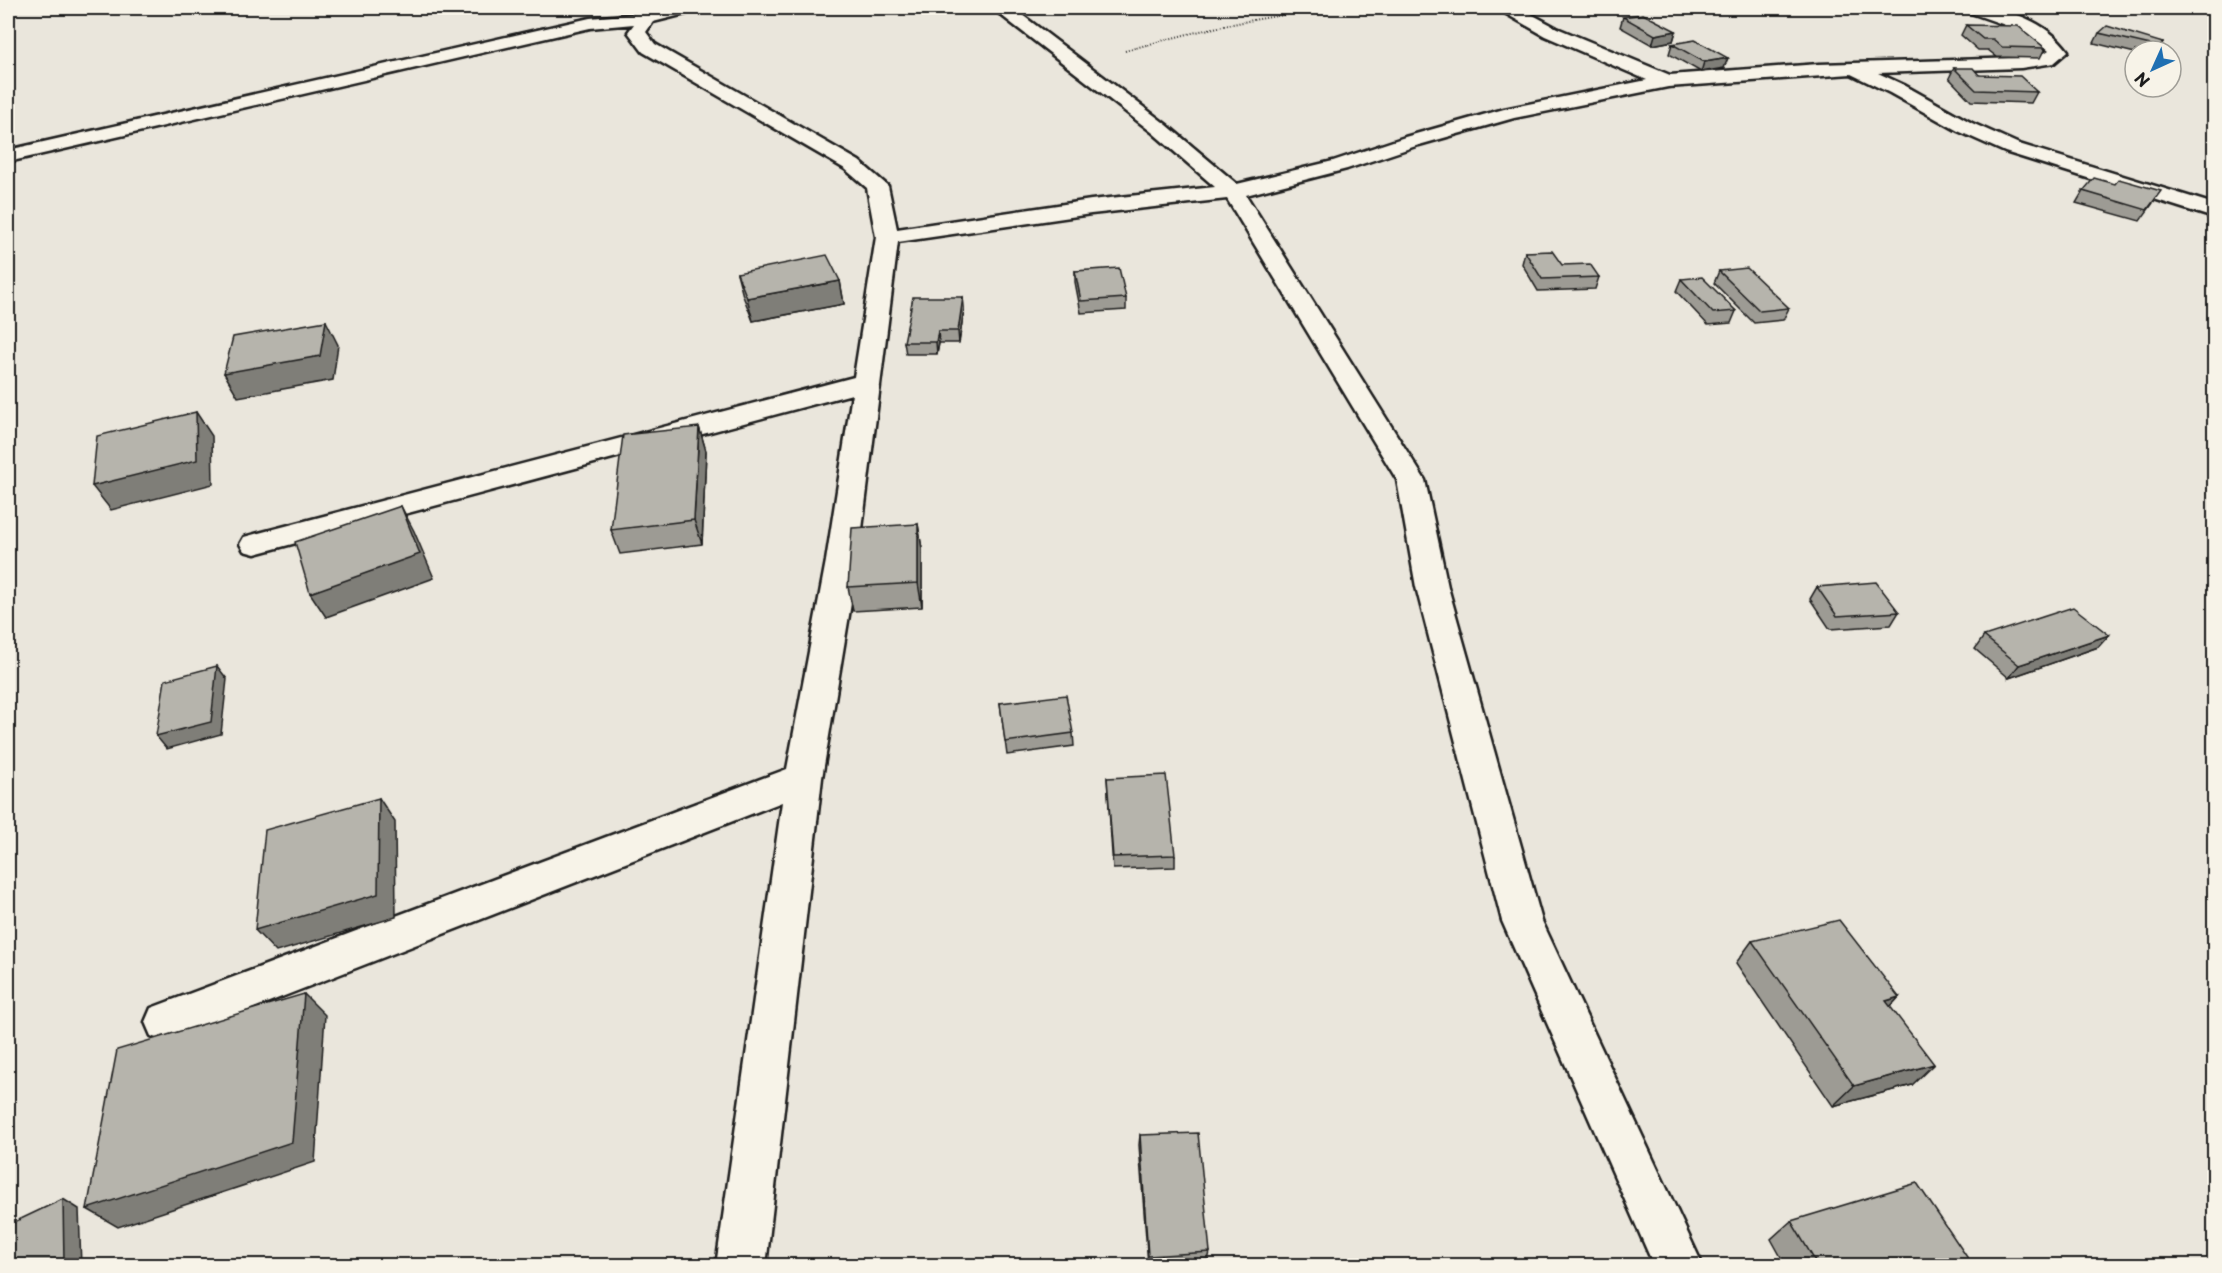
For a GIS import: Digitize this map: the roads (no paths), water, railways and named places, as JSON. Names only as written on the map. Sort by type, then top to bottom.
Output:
[{"type":"street","points":[[8,156],[590,23],[647,18],[687,8]]},
{"type":"street","points":[[1003,8],[1160,129],[1233,192],[1411,480],[1432,587],[1522,921],[1679,1266]]},
{"type":"street","points":[[1509,8],[1551,32],[1618,63],[1668,81]]},
{"type":"street","points":[[887,237],[1091,207],[1233,192],[1340,165],[1412,141],[1511,113],[1668,81],[1707,76],[2021,63],[2048,60],[2059,51],[2053,43],[2006,12],[1974,8]]},
{"type":"street","points":[[647,18],[637,32],[649,48],[852,165],[877,186],[887,237],[842,561],[804,778],[741,1266]]},
{"type":"street","points":[[1855,70],[1897,89],[1965,128],[2012,148],[2214,211]]},
{"type":"street","points":[[255,544],[866,382]]},
{"type":"street","points":[[166,1022],[804,778]]}]
